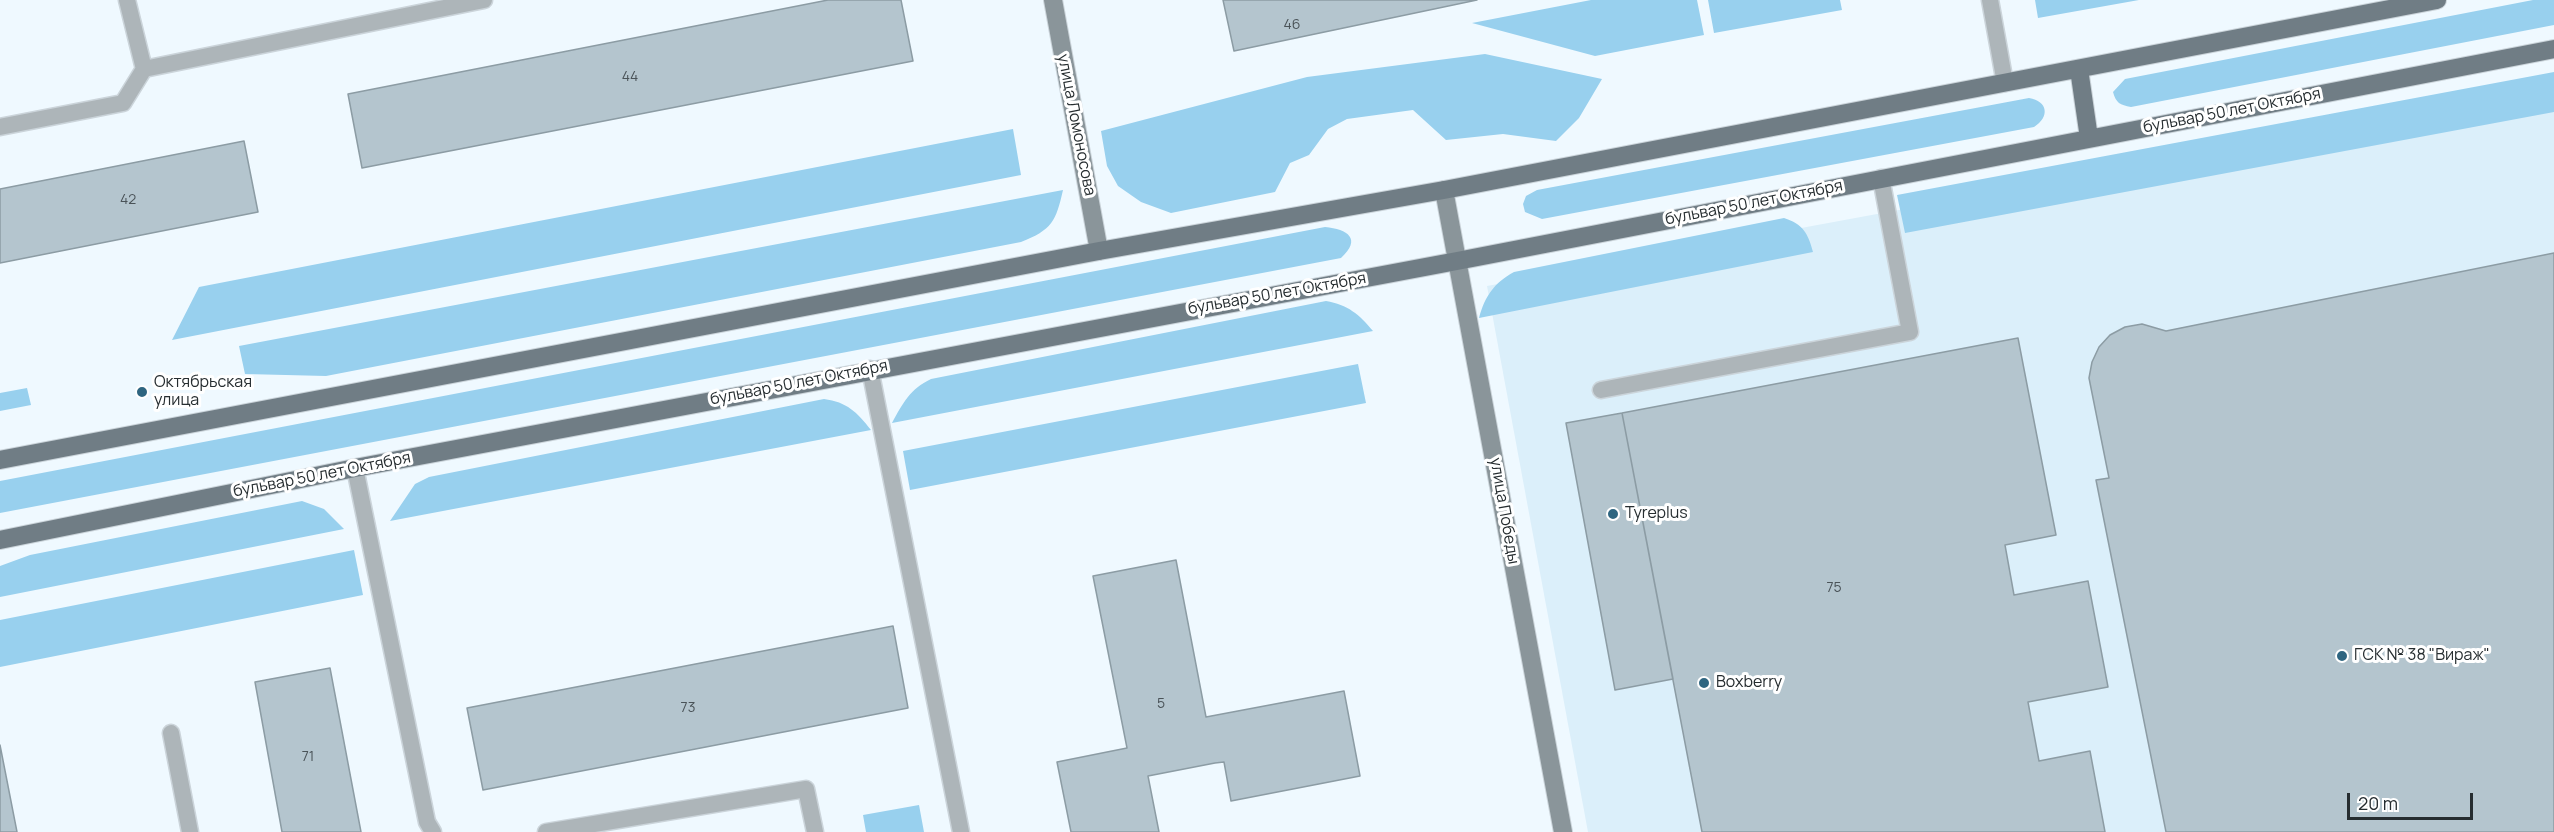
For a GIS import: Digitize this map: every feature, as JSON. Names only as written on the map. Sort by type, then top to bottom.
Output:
[{"type":"main road","name":"улица Ломоносова","points":[[1053,0],[1100,251]]},
{"type":"main road","points":[[0,460],[1100,251],[1444,190],[2437,0]]},
{"type":"main road","name":"бульвар 50 лет Октября","points":[[0,540],[355,468],[870,369],[1457,261],[2554,49]]},
{"type":"main road","points":[[2079,69],[2089,138]]},
{"type":"main road","name":"улица Победы","points":[[1444,190],[1563,832]]},
{"type":"lane","points":[[0,127],[123,103],[144,69],[127,0]]},
{"type":"lane","points":[[144,69],[484,0]]},
{"type":"lane","points":[[1990,0],[2005,83]]},
{"type":"lane","points":[[1601,390],[1910,332],[1881,178]]},
{"type":"lane","points":[[870,369],[961,832]]},
{"type":"lane","points":[[355,468],[427,822],[433,832]]},
{"type":"lane","points":[[171,734],[190,832]]},
{"type":"lane","points":[[546,832],[806,789],[815,832]]},
{"type":"shaded area","points":[[1591,0],[1697,0],[1704,35],[1595,56],[1472,23]]},
{"type":"shaded area","points":[[1708,0],[1840,0],[1842,10],[1714,33]]},
{"type":"shaded area","points":[[2035,0],[2139,0],[2038,18]]},
{"type":"shaded area","points":[[2533,0],[2554,0],[2554,25],[2131,107],[2119,103],[2113,92],[2125,79]]},
{"type":"shaded area","points":[[1485,54],[1602,79],[1579,118],[1556,141],[1503,134],[1446,140],[1413,110],[1347,119],[1328,129],[1309,155],[1290,163],[1275,192],[1171,213],[1141,202],[1118,186],[1107,166],[1101,131],[1307,77]]},
{"type":"shaded area","points":[[2554,72],[2554,112],[1905,233],[1897,195]]},
{"type":"shaded area","points":[[2554,89],[2554,832],[1588,832],[1487,286]]},
{"type":"shaded area","points":[[2029,98],[2040,102],[2045,110],[2043,119],[2034,127],[1542,219],[1525,212],[1523,204],[1526,196],[1537,190]]},
{"type":"shaded area","points":[[1013,129],[1021,175],[172,340],[199,287]]},
{"type":"shaded area","points":[[1063,190],[1058,210],[1051,223],[1040,233],[1021,242],[326,376],[245,374],[239,346]]},
{"type":"shaded area","points":[[1784,218],[1796,223],[1804,230],[1813,252],[1479,318],[1491,291],[1514,272]]},
{"type":"shaded area","points":[[1325,227],[1340,230],[1350,236],[1351,245],[1341,258],[0,513],[0,481]]},
{"type":"shaded area","points":[[1326,301],[1352,311],[1373,331],[892,423],[912,392],[931,379]]},
{"type":"shaded area","points":[[1358,364],[1366,403],[910,490],[903,451]]},
{"type":"shaded area","points":[[27,388],[31,405],[0,411],[0,393]]},
{"type":"shaded area","points":[[824,399],[845,405],[871,430],[390,521],[415,484],[429,477]]},
{"type":"shaded area","points":[[302,501],[324,509],[344,529],[0,597],[0,566],[30,555]]},
{"type":"shaded area","points":[[354,550],[363,595],[0,667],[0,620]]},
{"type":"shaded area","points":[[919,805],[924,832],[866,832],[863,815]]},
{"type":"building","points":[[828,0],[901,0],[913,61],[362,168],[348,94]]},
{"type":"building","points":[[1223,0],[1477,0],[1234,51]]},
{"type":"building","points":[[244,141],[258,212],[0,263],[0,189]]},
{"type":"building","name":"ГСК № 38 \"Вираж\"","points":[[2554,253],[2554,832],[2166,832],[2096,480],[2109,478],[2089,378],[2092,362],[2099,347],[2110,335],[2125,327],[2142,324],[2166,331]]},
{"type":"building","points":[[2018,338],[2056,535],[2005,545],[2014,595],[2088,581],[2108,687],[2028,702],[2039,761],[2090,751],[2105,832],[1702,832],[1622,413]]},
{"type":"building","points":[[1622,413],[1673,679],[1615,690],[1566,423]]},
{"type":"building","points":[[1176,560],[1206,717],[1344,691],[1360,776],[1231,801],[1224,762],[1215,763],[1148,776],[1159,832],[1071,832],[1057,762],[1127,748],[1093,576]]},
{"type":"building","points":[[893,626],[908,708],[483,790],[467,708]]},
{"type":"building","points":[[330,668],[361,832],[282,832],[255,682]]},
{"type":"building","points":[[0,745],[17,832],[0,832]]},
{"type":"place","name":"Октябрьская улица","points":[[142,392]]},
{"type":"place","name":"Tyreplus","points":[[1613,514]]},
{"type":"place","name":"ГСК № 38 \"Вираж\"","points":[[2342,656]]},
{"type":"place","name":"Boxberry","points":[[1704,683]]}]
